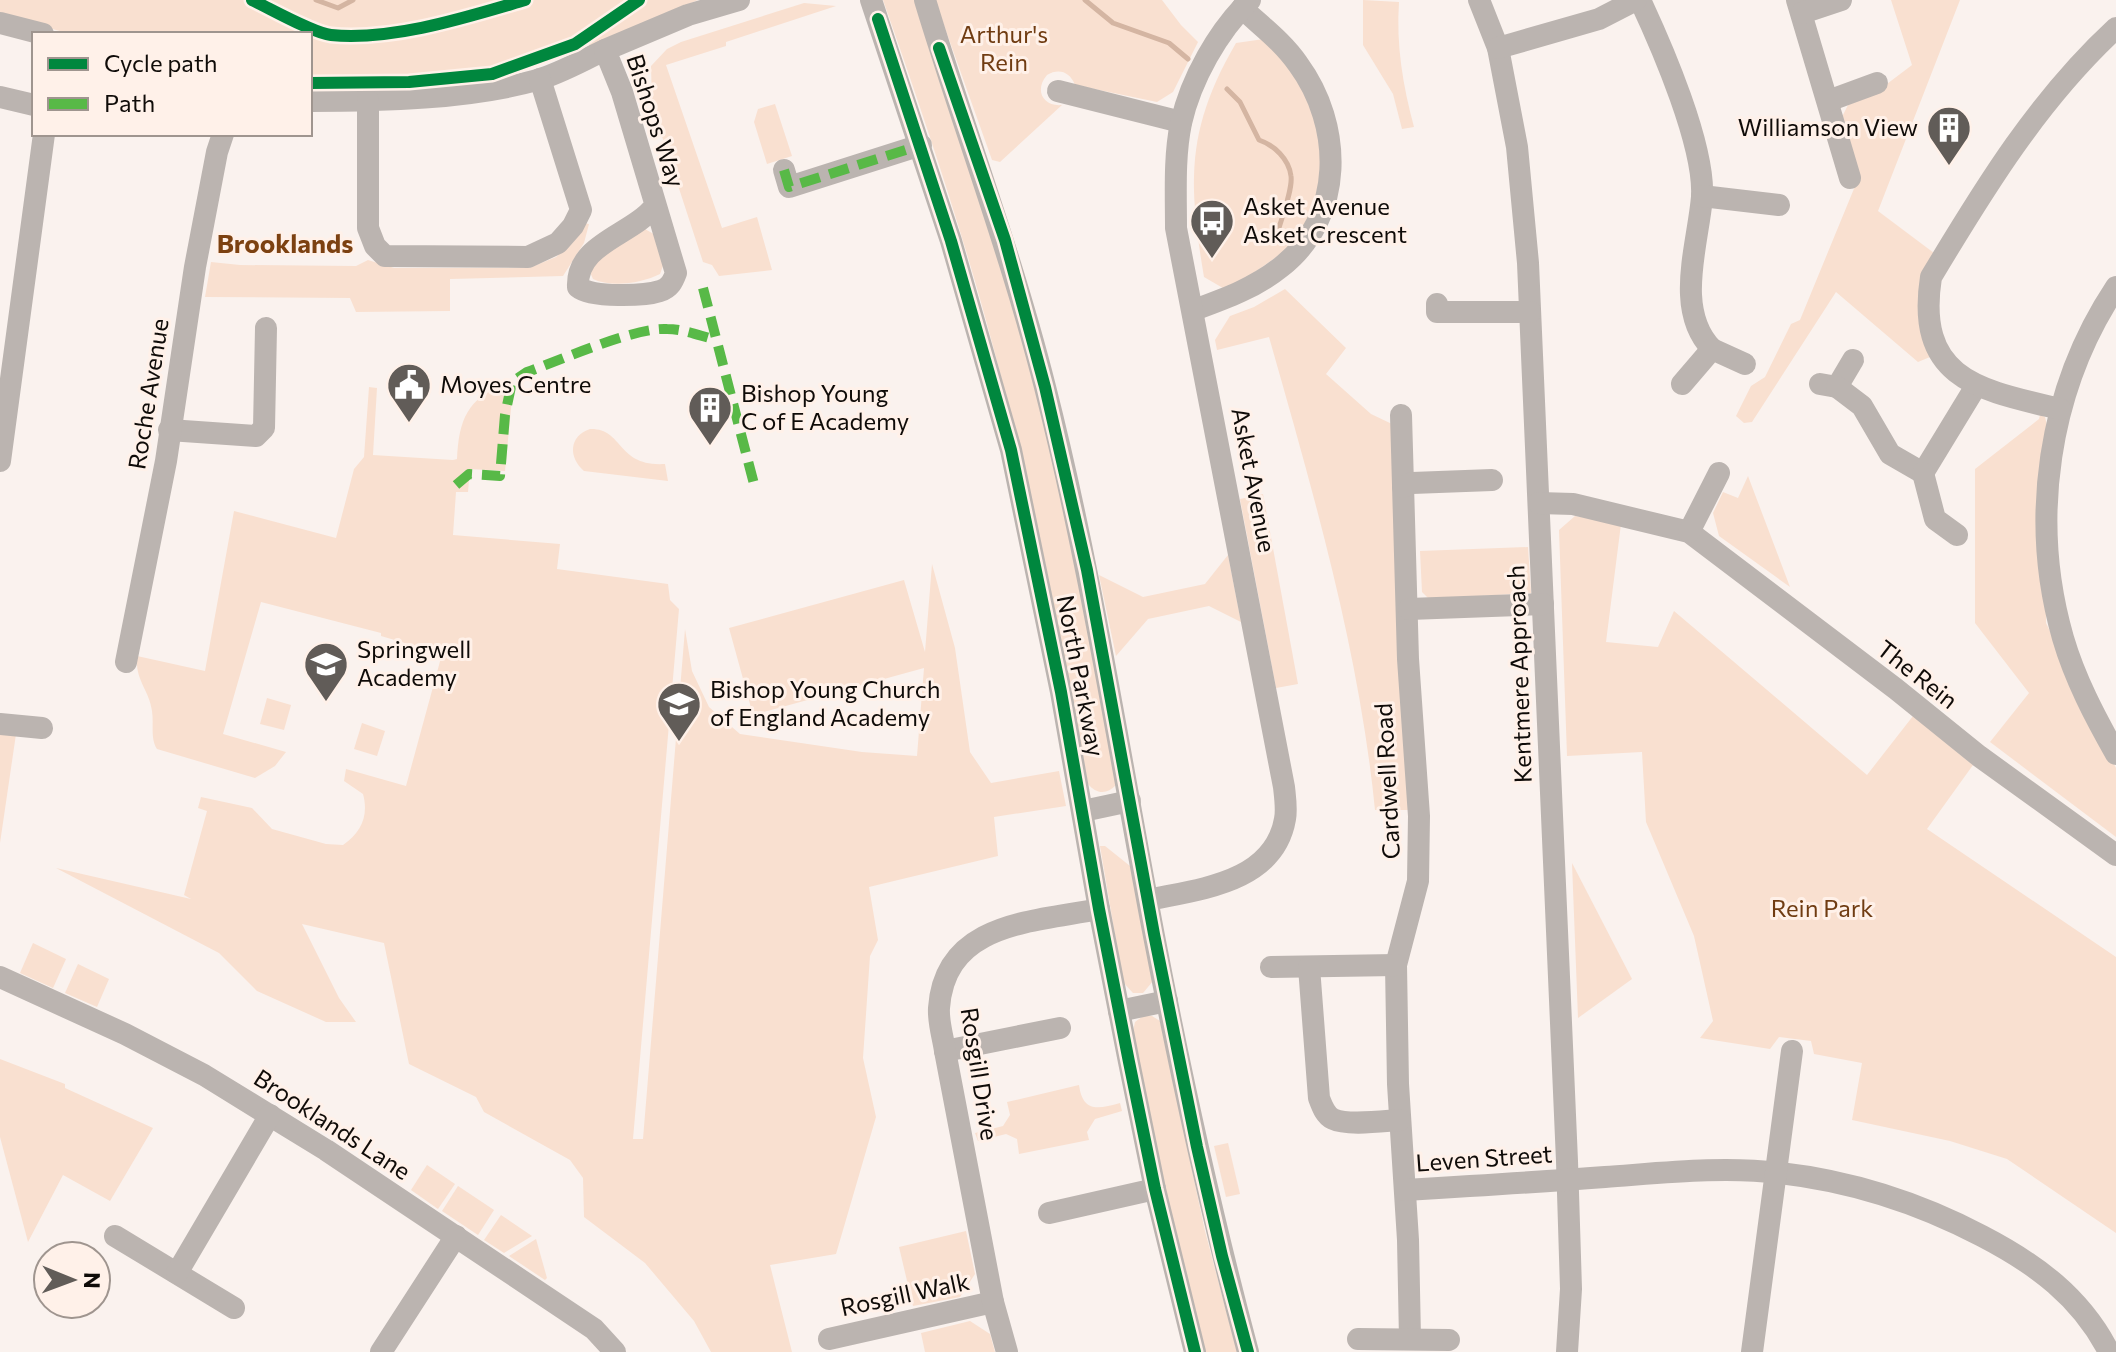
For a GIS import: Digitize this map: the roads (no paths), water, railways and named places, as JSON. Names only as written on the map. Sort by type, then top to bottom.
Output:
[{"type":"street","name":"Bishops Way","points":[[655,206],[645,220],[591,253],[581,264],[578,287],[592,294],[662,291],[673,283],[676,273],[622,92],[605,50],[688,15],[739,0]]},
{"type":"street","name":"North Parkway","points":[[871,0],[921,145],[1011,450],[1155,1189],[1195,1352]]},
{"type":"street","name":"North Parkway","points":[[925,0],[950,86],[1005,240],[1045,387],[1087,570],[1167,1001],[1206,1190],[1248,1352]]},
{"type":"street","name":"Kentmere Approach","points":[[1479,0],[1498,48],[1517,147],[1524,312],[1539,503],[1571,1289],[1567,1352]]},
{"type":"street","points":[[1498,48],[1599,19],[1638,0],[1660,43],[1697,150],[1702,175],[1692,311],[1699,332],[1712,349],[1745,364]]},
{"type":"street","points":[[1841,0],[1800,7],[1850,178]]},
{"type":"street","points":[[1194,310],[1255,285],[1284,265],[1314,228],[1330,183],[1330,133],[1322,105],[1309,79],[1246,4]]},
{"type":"street","name":"Asket Avenue","points":[[1148,900],[1226,884],[1246,873],[1271,852],[1285,819],[1284,787],[1176,228],[1175,172],[1181,122],[1210,53],[1246,4]]},
{"type":"street","points":[[0,23],[35,32]]},
{"type":"street","points":[[2060,409],[1976,386],[1951,367],[1936,341],[1928,303],[1931,277],[2000,165],[2038,112],[2116,28]]},
{"type":"street","points":[[312,101],[368,101],[497,89],[540,79],[605,50]]},
{"type":"street","points":[[368,101],[368,228],[375,246],[385,256],[528,257],[558,243],[573,226],[581,210],[540,79]]},
{"type":"street","points":[[1828,101],[1877,83]]},
{"type":"street","points":[[1058,91],[1181,122]]},
{"type":"street","points":[[0,97],[32,105]]},
{"type":"street","points":[[0,457],[44,136]]},
{"type":"street","name":"Roche Avenue","points":[[126,662],[166,461],[195,267],[222,136]]},
{"type":"street","points":[[784,170],[789,187],[921,145]]},
{"type":"street","points":[[1702,196],[1779,205]]},
{"type":"street","points":[[2116,287],[2103,322],[2073,367],[2060,409],[2047,505],[2054,545],[2051,583],[2064,641],[2089,704],[2116,754]]},
{"type":"street","points":[[1437,304],[1437,312],[1524,312]]},
{"type":"street","points":[[169,430],[249,437],[256,436],[264,428],[266,328]]},
{"type":"street","points":[[1682,384],[1712,349]]},
{"type":"street","points":[[1853,360],[1829,386],[1862,406],[1890,454],[1923,473],[1935,519],[1957,535]]},
{"type":"street","points":[[1923,473],[1976,386]]},
{"type":"street","name":"Cardwell Road","points":[[1401,415],[1409,609],[1408,659],[1419,816],[1418,881],[1396,965],[1410,1339]]},
{"type":"street","points":[[1689,532],[1719,473]]},
{"type":"street","points":[[1403,487],[1412,483],[1492,480]]},
{"type":"street","name":"The Rein","points":[[1539,503],[1573,504],[1689,532],[1979,756],[2116,855]]},
{"type":"street","points":[[1409,609],[1543,604]]},
{"type":"street","points":[[0,724],[42,728]]},
{"type":"street","points":[[1083,811],[1130,801]]},
{"type":"street","name":"Rosgill Drive","points":[[1007,1352],[993,1302],[945,1051],[939,1011],[943,984],[955,958],[976,939],[1002,928],[1099,909]]},
{"type":"street","points":[[1269,969],[1396,965]]},
{"type":"street","points":[[1309,967],[1319,1098],[1324,1111],[1334,1119],[1347,1121],[1400,1120]]},
{"type":"street","name":"Brooklands Lane","points":[[0,977],[125,1034],[204,1075],[270,1115],[594,1329],[615,1352]]},
{"type":"street","points":[[1119,1011],[1167,1001]]},
{"type":"street","points":[[945,1051],[1064,1031]]},
{"type":"street","points":[[1758,1351],[1792,1051]]},
{"type":"street","points":[[177,1273],[270,1115]]},
{"type":"street","name":"Leven Street","points":[[1405,1190],[1658,1173],[1777,1172],[1823,1180],[1909,1202],[2011,1251],[2067,1292],[2086,1314],[2109,1352]]},
{"type":"street","points":[[1049,1213],[1155,1189]]},
{"type":"street","points":[[115,1236],[234,1308]]},
{"type":"street","points":[[381,1352],[456,1236]]},
{"type":"street","name":"Rosgill Walk","points":[[829,1339],[993,1302]]},
{"type":"street","points":[[1358,1339],[1449,1340]]},
{"type":"waterway","points":[[316,0],[338,8],[353,0]]},
{"type":"waterway","points":[[1085,0],[1113,23],[1169,43],[1188,59]]},
{"type":"waterway","points":[[1227,89],[1240,102],[1259,140],[1280,154],[1290,170],[1290,189],[1276,238]]},
{"type":"place","name":"Williamson View","points":[[1949,167]]},
{"type":"place","name":"Asket Avenue Asket Crescent","points":[[1212,260]]},
{"type":"place","name":"Moyes Centre","points":[[409,424]]},
{"type":"place","name":"Bishop Young C of E Academy","points":[[710,447]]},
{"type":"place","name":"Springwell Academy","points":[[326,703]]},
{"type":"place","name":"Bishop Young Church of England Academy","points":[[679,743]]},
{"type":"district","name":"Brooklands","points":[[285,244]]},
{"type":"park label","name":"Arthur's Rein","points":[[1004,49]]},
{"type":"park label","name":"Rein Park","points":[[1822,909]]}]
